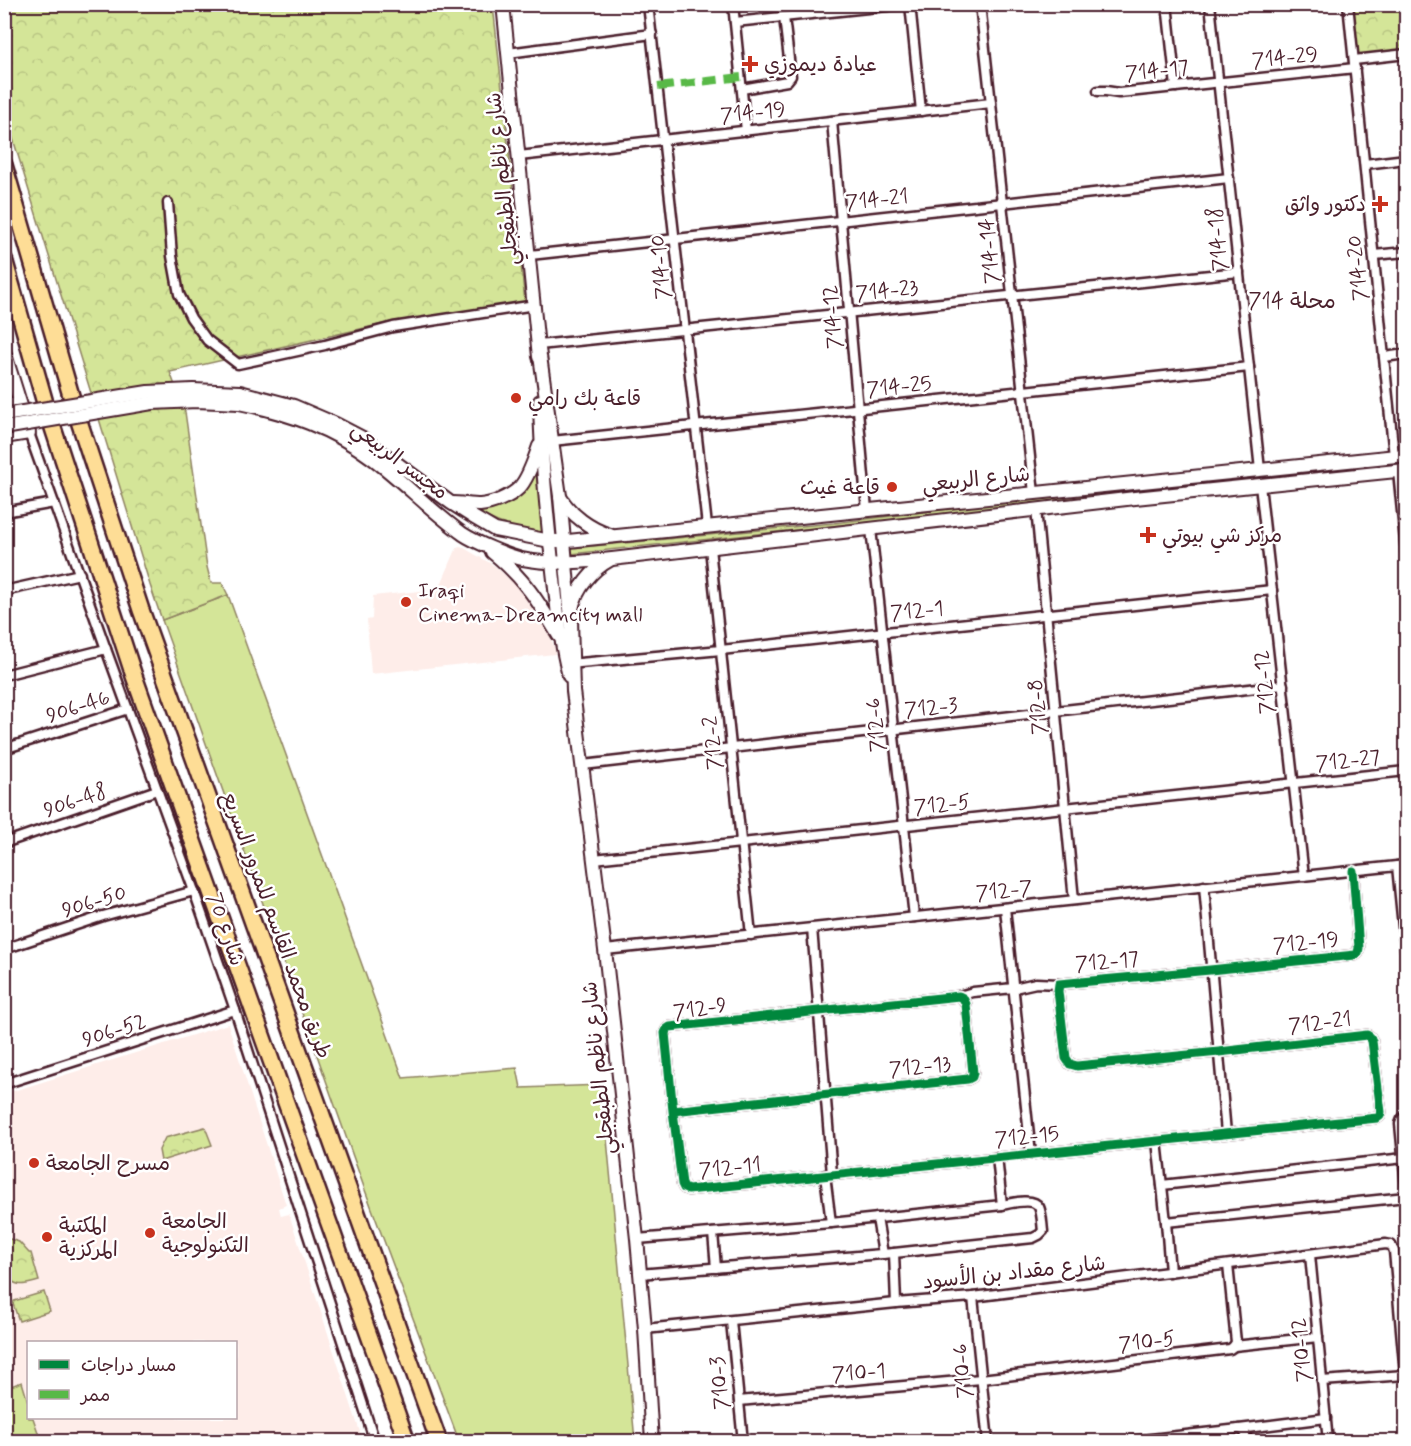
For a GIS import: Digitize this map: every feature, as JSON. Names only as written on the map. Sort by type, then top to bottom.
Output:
[{"type":"highway","points":[[4,165],[72,399]]},
{"type":"highway","points":[[4,259],[45,403]]},
{"type":"highway","name":"طريق محمد القاسم للمرور السريع","points":[[79,421],[141,610],[440,1442]]},
{"type":"highway","points":[[52,425],[134,676],[407,1442]]},
{"type":"main road","name":"شارع ناظم الطبقجلي","points":[[503,4],[539,347],[547,440],[552,563],[561,640],[570,664]]},
{"type":"main road","points":[[4,351],[21,406],[4,406]]},
{"type":"main road","name":"مجسر الربيعي","points":[[4,415],[148,392],[193,390],[294,406],[361,437],[451,503],[495,530],[550,541]]},
{"type":"main road","name":"مجسر الربيعي","points":[[4,428],[152,403],[239,397],[298,418],[346,441],[370,456],[465,535],[520,558],[552,563]]},
{"type":"main road","points":[[4,436],[28,430]]},
{"type":"main road","name":"شارع ناظم الطبقجلي","points":[[547,440],[560,496],[571,619],[570,664],[637,1239],[652,1442]]},
{"type":"main road","points":[[451,503],[480,505],[494,501],[519,488],[547,440]]},
{"type":"main road","name":"شارع الربيعي","points":[[550,541],[1400,455]]},
{"type":"main road","name":"شارع الربيعي","points":[[552,563],[612,559],[1036,509],[1402,471]]},
{"type":"main road","points":[[1134,483],[1135,498]]},
{"type":"main road","points":[[560,496],[582,520],[601,532],[614,536]]},
{"type":"main road","points":[[465,535],[492,552],[521,579],[534,595],[561,640]]},
{"type":"main road","points":[[571,619],[574,600],[578,593],[596,570],[612,559]]},
{"type":"street","name":"714-10","points":[[648,4],[707,526]]},
{"type":"street","points":[[733,4],[746,131]]},
{"type":"street","points":[[735,22],[908,4],[921,111]]},
{"type":"street","name":"714-14","points":[[980,4],[1034,493]]},
{"type":"street","points":[[1167,4],[1176,87]]},
{"type":"street","name":"714-18","points":[[1210,4],[1260,470]]},
{"type":"street","name":"714-20","points":[[1348,4],[1384,357],[1400,455]]},
{"type":"street","points":[[742,88],[787,81],[791,76],[784,17]]},
{"type":"street","points":[[508,53],[652,34]]},
{"type":"street","name":"714-29","points":[[1219,82],[1354,64],[1407,54]]},
{"type":"street","name":"714-17","points":[[1098,91],[1119,93],[1219,82]]},
{"type":"street","name":"714-19","points":[[519,156],[991,103]]},
{"type":"street","name":"714-12","points":[[832,121],[867,510]]},
{"type":"street","points":[[1365,164],[1407,159]]},
{"type":"street","name":"714-21","points":[[530,255],[1229,178]]},
{"type":"street","points":[[168,203],[172,256],[179,294],[191,318],[207,340],[238,364],[393,327],[535,305]]},
{"type":"street","points":[[1374,255],[1407,252]]},
{"type":"street","name":"714-23","points":[[539,347],[1239,272]]},
{"type":"street","points":[[1384,357],[1407,354]]},
{"type":"street","name":"714-25","points":[[547,440],[1249,367]]},
{"type":"street","name":"شارع 70","points":[[28,430],[236,1010],[375,1442]]},
{"type":"street","points":[[1402,471],[1407,552]]},
{"type":"street","name":"712-12","points":[[1260,485],[1304,876]]},
{"type":"street","points":[[4,512],[54,503]]},
{"type":"street","name":"712-8","points":[[1036,509],[1074,900]]},
{"type":"street","name":"712-6","points":[[871,529],[914,917]]},
{"type":"street","name":"712-2","points":[[710,548],[751,935]]},
{"type":"street","points":[[4,591],[80,574]]},
{"type":"street","name":"712-1","points":[[570,664],[721,650],[1272,590]]},
{"type":"street","points":[[4,675],[106,649]]},
{"type":"street","name":"712-3","points":[[583,765],[1283,685]]},
{"type":"street","name":"906-46","points":[[4,749],[128,709]]},
{"type":"street","name":"712-27","points":[[1294,784],[1407,771]]},
{"type":"street","name":"712-5","points":[[594,859],[1294,784]]},
{"type":"street","name":"906-48","points":[[4,843],[157,790]]},
{"type":"street","points":[[1402,865],[1407,957]]},
{"type":"street","name":"712-7","points":[[605,950],[1402,865]]},
{"type":"street","name":"712-19","points":[[1210,970],[1358,953],[1353,871]]},
{"type":"street","points":[[1204,886],[1226,1133]]},
{"type":"street","name":"906-50","points":[[4,949],[103,916],[194,891]]},
{"type":"street","points":[[1005,908],[1030,1154]]},
{"type":"street","points":[[812,928],[826,1096],[831,1223]]},
{"type":"street","name":"712-17","points":[[1210,970],[1059,984],[1058,991],[1066,1058],[1070,1064],[1077,1066],[1219,1052]]},
{"type":"street","points":[[819,1011],[959,996],[1036,983],[1059,984]]},
{"type":"street","name":"712-13","points":[[826,1096],[972,1077],[974,1073],[966,1004],[965,1000],[959,996]]},
{"type":"street","name":"906-52","points":[[4,1084],[236,1010]]},
{"type":"street","name":"712-9","points":[[673,1111],[665,1033],[667,1029],[819,1011]]},
{"type":"street","name":"712-21","points":[[1219,1052],[1367,1035],[1372,1041],[1381,1113],[1377,1118],[1226,1133]]},
{"type":"street","points":[[673,1111],[826,1096]]},
{"type":"street","name":"712-11","points":[[673,1111],[682,1184],[688,1190],[828,1175]]},
{"type":"street","points":[[1404,1117],[1400,1124],[1407,1186]]},
{"type":"street","name":"712-15","points":[[828,1175],[1226,1133]]},
{"type":"street","points":[[1157,1141],[1170,1272]]},
{"type":"street","points":[[997,1157],[1002,1205]]},
{"type":"street","points":[[1162,1185],[1404,1158]]},
{"type":"street","points":[[1166,1222],[1407,1197]]},
{"type":"street","points":[[637,1239],[831,1223],[1030,1201],[1039,1207],[1043,1231],[1033,1238],[894,1253],[639,1274]]},
{"type":"street","points":[[877,1218],[883,1254]]},
{"type":"street","points":[[713,1233],[716,1268]]},
{"type":"street","name":"شارع مقداد بن الأسود","points":[[645,1329],[973,1297],[1386,1244],[1391,1245],[1394,1251],[1406,1375]]},
{"type":"street","points":[[894,1253],[896,1303]]},
{"type":"street","name":"710-12","points":[[1310,1254],[1328,1442]]},
{"type":"street","points":[[1228,1265],[1236,1341],[1234,1346]]},
{"type":"street","name":"710-6","points":[[973,1297],[988,1442]]},
{"type":"street","name":"710-3","points":[[731,1321],[743,1442]]},
{"type":"street","name":"710-5","points":[[981,1379],[1318,1337]]},
{"type":"street","points":[[1323,1382],[1406,1375]]},
{"type":"street","name":"710-1","points":[[740,1401],[981,1379]]},
{"type":"street","points":[[1124,1442],[1326,1418]]},
{"type":"street","points":[[1239,1429],[1245,1431],[1247,1442]]},
{"type":"shaded area","points":[[460,547],[495,566],[519,588],[550,636],[555,654],[371,674],[367,620],[372,619],[373,596],[439,589],[457,548]]},
{"type":"shaded area","name":"الجامعة التكنولوجية","points":[[228,1024],[286,1205],[279,1208],[281,1216],[289,1214],[363,1441],[5,1441],[4,1094]]},
{"type":"green space","points":[[4,5],[493,5],[525,302],[396,321],[170,372],[185,412],[211,583],[222,583],[228,595],[162,620],[6,116],[4,107]]},
{"type":"green space","points":[[1352,5],[1406,5],[1406,49],[1363,55],[1357,53]]},
{"type":"green space","points":[[1406,458],[1406,465],[1141,492],[1186,483]]},
{"type":"green space","points":[[536,473],[544,534],[509,526],[477,512],[497,508],[512,501],[525,490]]},
{"type":"green space","points":[[1121,488],[1122,495],[571,554],[572,548],[834,523]]},
{"type":"green space","points":[[228,595],[403,1078],[517,1068],[521,1088],[602,1085],[635,1441],[459,1441],[365,1190],[162,620]]},
{"type":"green space","points":[[205,1127],[212,1145],[161,1161],[159,1150],[165,1138]]},
{"type":"green space","points":[[10,1239],[19,1242],[31,1253],[39,1281],[16,1284],[4,1273],[5,1242]]},
{"type":"green space","points":[[44,1292],[50,1311],[19,1321],[14,1301]]},
{"type":"green space","points":[[22,1382],[27,1399],[27,1419],[33,1419],[41,1441],[5,1441],[5,1388]]},
{"type":"marked path","points":[[658,87],[741,77]]},
{"type":"cycle path","points":[[673,1111],[665,1033],[670,1027],[959,996],[966,1004],[972,1077],[673,1111],[684,1188],[688,1190],[1377,1118],[1381,1112],[1372,1041],[1367,1035],[1077,1066],[1070,1064],[1066,1058],[1058,991],[1059,984],[1355,955],[1359,948],[1353,871]]},
{"type":"place","name":"عيادة ديموزي","points":[[750,64]]},
{"type":"place","name":"دكتور واثق","points":[[1380,204]]},
{"type":"place","name":"قاعة بك رامي","points":[[516,398]]},
{"type":"place","name":"قاعة غيث","points":[[892,487]]},
{"type":"place","name":"مركز شي بيوتي","points":[[1148,535]]},
{"type":"place","name":"Iraqi Cinema-Dreamcity mall","points":[[406,602]]},
{"type":"place","name":"مسرح الجامعة","points":[[34,1163]]},
{"type":"place","name":"الجامعة التكنولوجية","points":[[150,1233]]},
{"type":"place","name":"المكتبة المركزية","points":[[47,1237]]},
{"type":"district","name":"محلة 714","points":[[1292,300]]}]
